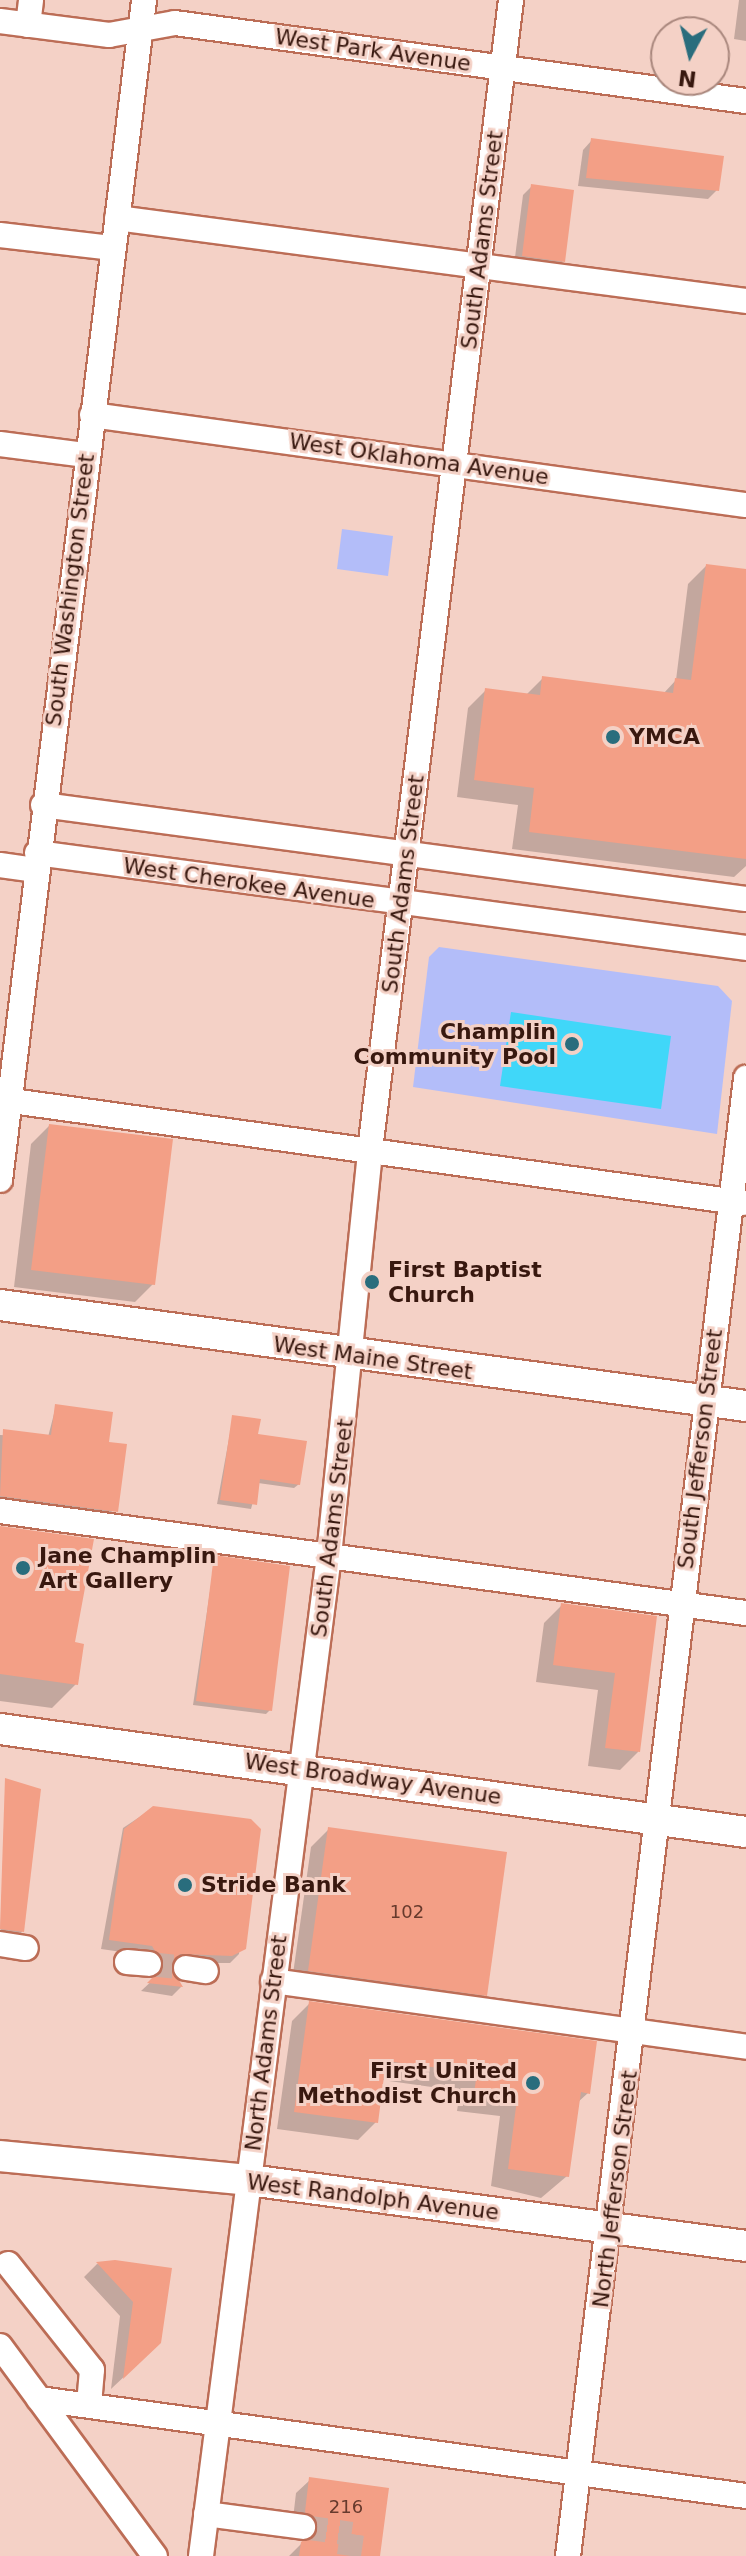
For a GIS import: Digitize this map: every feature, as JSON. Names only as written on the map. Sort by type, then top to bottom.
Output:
[{"type":"main road","name":"West Maine Street","points":[[0,1305],[353,1357],[746,1406]]},
{"type":"main road","name":"West Broadway Avenue","points":[[0,1729],[301,1768],[746,1832]]},
{"type":"main road","name":"West Randolph Avenue","points":[[0,2156],[249,2180],[746,2246]]},
{"type":"street","points":[[28,25],[31,0]]},
{"type":"street","name":"South Washington Street","points":[[0,1180],[5,1100],[144,0]]},
{"type":"street","name":"South Adams Street","points":[[301,1768],[353,1357],[370,1150],[511,0]]},
{"type":"street","name":"West Park Avenue","points":[[0,21],[109,35],[175,23],[746,101]]},
{"type":"street","points":[[117,218],[746,301]]},
{"type":"street","points":[[0,235],[113,248]]},
{"type":"street","name":"West Oklahoma Avenue","points":[[92,415],[455,462],[746,505]]},
{"type":"street","points":[[0,444],[86,455]]},
{"type":"street","points":[[43,805],[746,899]]},
{"type":"street","name":"West Cherokee Avenue","points":[[0,865],[36,862],[746,948]]},
{"type":"street","name":"South Jefferson Street","points":[[661,1821],[681,1604],[706,1401],[738,1202],[746,1078]]},
{"type":"street","points":[[5,1100],[738,1202]]},
{"type":"street","points":[[0,1511],[746,1613]]},
{"type":"street","name":"North Adams Street","points":[[201,2556],[301,1768]]},
{"type":"street","name":"North Jefferson Street","points":[[568,2556],[582,2472],[661,1821]]},
{"type":"street","points":[[0,1944],[26,1948]]},
{"type":"street","points":[[273,1981],[746,2047]]},
{"type":"street","points":[[8,2264],[92,2370],[89,2402]]},
{"type":"street","points":[[0,2346],[155,2556]]},
{"type":"street","points":[[39,2399],[89,2402],[746,2496]]},
{"type":"street","points":[[206,2514],[303,2527]]},
{"type":"shaded area","points":[[342,529],[393,536],[388,576],[337,569]]},
{"type":"shaded area","name":"Champlin Community Pool","points":[[439,947],[718,986],[732,1001],[717,1134],[413,1087],[429,957]]},
{"type":"shaded area","name":"Champlin Community Pool","points":[[511,1012],[671,1036],[661,1109],[500,1086]]},
{"type":"building","points":[[591,138],[724,156],[719,191],[586,178]]},
{"type":"building","points":[[531,184],[574,190],[565,262],[522,256]]},
{"type":"building","name":"YMCA","points":[[706,564],[746,569],[746,859],[529,832],[534,788],[474,780],[485,688],[540,695],[542,676],[673,693],[675,678],[691,680]]},
{"type":"building","points":[[49,1124],[173,1139],[155,1285],[31,1270]]},
{"type":"building","points":[[55,1404],[113,1412],[109,1442],[127,1444],[118,1512],[0,1496],[3,1429],[51,1435]]},
{"type":"building","points":[[232,1415],[261,1419],[258,1434],[307,1441],[300,1485],[260,1479],[257,1505],[220,1500]]},
{"type":"building","points":[[0,1526],[94,1539],[75,1642],[84,1644],[78,1685],[0,1674]]},
{"type":"building","points":[[214,1555],[290,1566],[272,1711],[196,1701]]},
{"type":"building","points":[[561,1603],[657,1616],[640,1752],[605,1748],[615,1673],[553,1665]]},
{"type":"building","points":[[5,1778],[41,1789],[24,1932],[0,1929]]},
{"type":"building","name":"Stride Bank","points":[[153,1806],[251,1819],[261,1829],[246,1949],[232,1956],[180,1954],[171,1967],[183,1987],[147,1983],[164,1966],[152,1946],[109,1940],[124,1829]]},
{"type":"building","points":[[328,1827],[507,1852],[487,1996],[308,1971]]},
{"type":"building","name":"First United Methodist Church","points":[[309,2001],[597,2041],[590,2094],[581,2092],[569,2177],[508,2169],[517,2099],[474,2093],[477,2073],[386,2061],[378,2123],[294,2112]]},
{"type":"building","points":[[115,2260],[172,2268],[161,2343],[123,2379],[133,2302],[96,2262]]},
{"type":"building","points":[[309,2477],[389,2488],[380,2556],[299,2556],[301,2542],[318,2530],[305,2512]]},
{"type":"tunnel","points":[[149,1964],[186,1968]]},
{"type":"tunnel","points":[[303,2527],[352,2534],[349,2556]]},
{"type":"place","name":"YMCA","points":[[613,737]]},
{"type":"place","name":"Champlin Community Pool","points":[[572,1044]]},
{"type":"place","name":"First Baptist Church","points":[[372,1282]]},
{"type":"place","name":"Jane Champlin Art Gallery","points":[[23,1568]]},
{"type":"place","name":"Stride Bank","points":[[185,1885]]},
{"type":"place","name":"First United Methodist Church","points":[[533,2083]]}]
